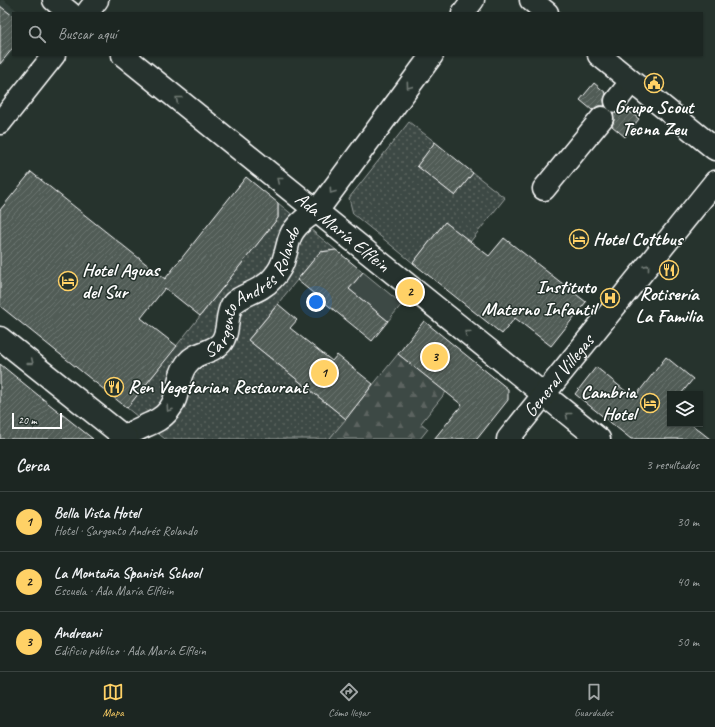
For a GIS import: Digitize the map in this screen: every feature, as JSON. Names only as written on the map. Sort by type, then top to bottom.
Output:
[{"type":"street","points":[[54,0],[69,12]]},
{"type":"street","points":[[88,12],[97,0]]},
{"type":"street","points":[[464,12],[473,0]]},
{"type":"street","points":[[531,0],[546,12]]},
{"type":"street","points":[[0,123],[53,56]]},
{"type":"street","name":"Ada María Elflein","points":[[124,56],[599,439]]},
{"type":"street","name":"Sargento Andrés Rolando","points":[[125,438],[138,429],[162,418],[170,409],[185,366],[197,354],[215,347],[222,342],[226,333],[229,312],[233,304],[239,299],[266,286],[273,278],[285,255],[293,230],[306,218],[318,211],[431,56]]},
{"type":"street","points":[[600,56],[715,149]]},
{"type":"street","points":[[616,101],[631,82]]},
{"type":"street","points":[[544,189],[602,118]]},
{"type":"street","name":"General Villegas","points":[[508,439],[715,182]]},
{"type":"street","points":[[0,338],[125,438]]},
{"type":"shaded area","points":[[0,0],[4,0],[19,12],[12,12],[12,52],[0,67]]},
{"type":"green space","points":[[409,122],[435,142],[417,166],[455,196],[473,173],[505,198],[470,242],[445,222],[413,263],[353,214],[349,198]]},
{"type":"green space","points":[[278,203],[336,250],[320,252],[248,340],[346,419],[329,439],[165,439],[127,408],[278,218]]},
{"type":"green space","points":[[363,272],[402,304],[388,321],[349,289]]},
{"type":"green space","points":[[398,354],[446,392],[421,423],[428,429],[420,439],[329,439]]},
{"type":"building","points":[[0,6],[12,15],[12,49],[0,64]]},
{"type":"building","points":[[594,83],[606,93],[604,100],[605,106],[598,106],[592,110],[580,100]]},
{"type":"building","points":[[626,109],[639,119],[625,137],[612,126],[614,120],[613,113],[620,113]]},
{"type":"building","points":[[435,142],[473,173],[455,196],[417,166]]},
{"type":"building","points":[[31,172],[165,279],[246,177],[278,203],[278,218],[200,316],[165,288],[141,318],[177,346],[127,408],[0,306],[0,210]]},
{"type":"building","points":[[445,222],[489,256],[504,238],[586,302],[551,346],[515,318],[502,334],[413,263]]},
{"type":"building","points":[[336,250],[363,272],[349,289],[388,321],[372,341],[297,280],[320,252]]},
{"type":"building","points":[[278,304],[297,320],[290,328],[332,361],[337,355],[373,384],[346,419],[248,340]]},
{"type":"building","points":[[424,321],[508,389],[508,400],[477,439],[434,439],[462,405],[398,354]]},
{"type":"building","points":[[666,357],[693,379],[683,391],[667,391],[667,427],[695,427],[710,439],[631,439],[575,394],[596,367],[634,398]]},
{"type":"building","points":[[0,364],[33,391],[93,439],[0,439]]},
{"type":"place","name":"Grupo Scout Tecna Zeu","points":[[654,83]]},
{"type":"place","name":"Hotel Cottbus","points":[[579,239]]},
{"type":"place","name":"Rotisería La Familia","points":[[669,270]]},
{"type":"place","name":"Hotel Aguas del Sur","points":[[68,281]]},
{"type":"place","name":"La Montaña Spanish School","points":[[410,292]]},
{"type":"place","name":"Instituto Materno Infantil","points":[[610,298]]},
{"type":"place","name":"Andreani","points":[[435,357]]},
{"type":"place","name":"Bella Vista Hotel","points":[[324,373]]},
{"type":"place","name":"Ren Vegetarian Restaurant","points":[[114,387]]},
{"type":"place","name":"Cambria Hotel","points":[[650,403]]}]
